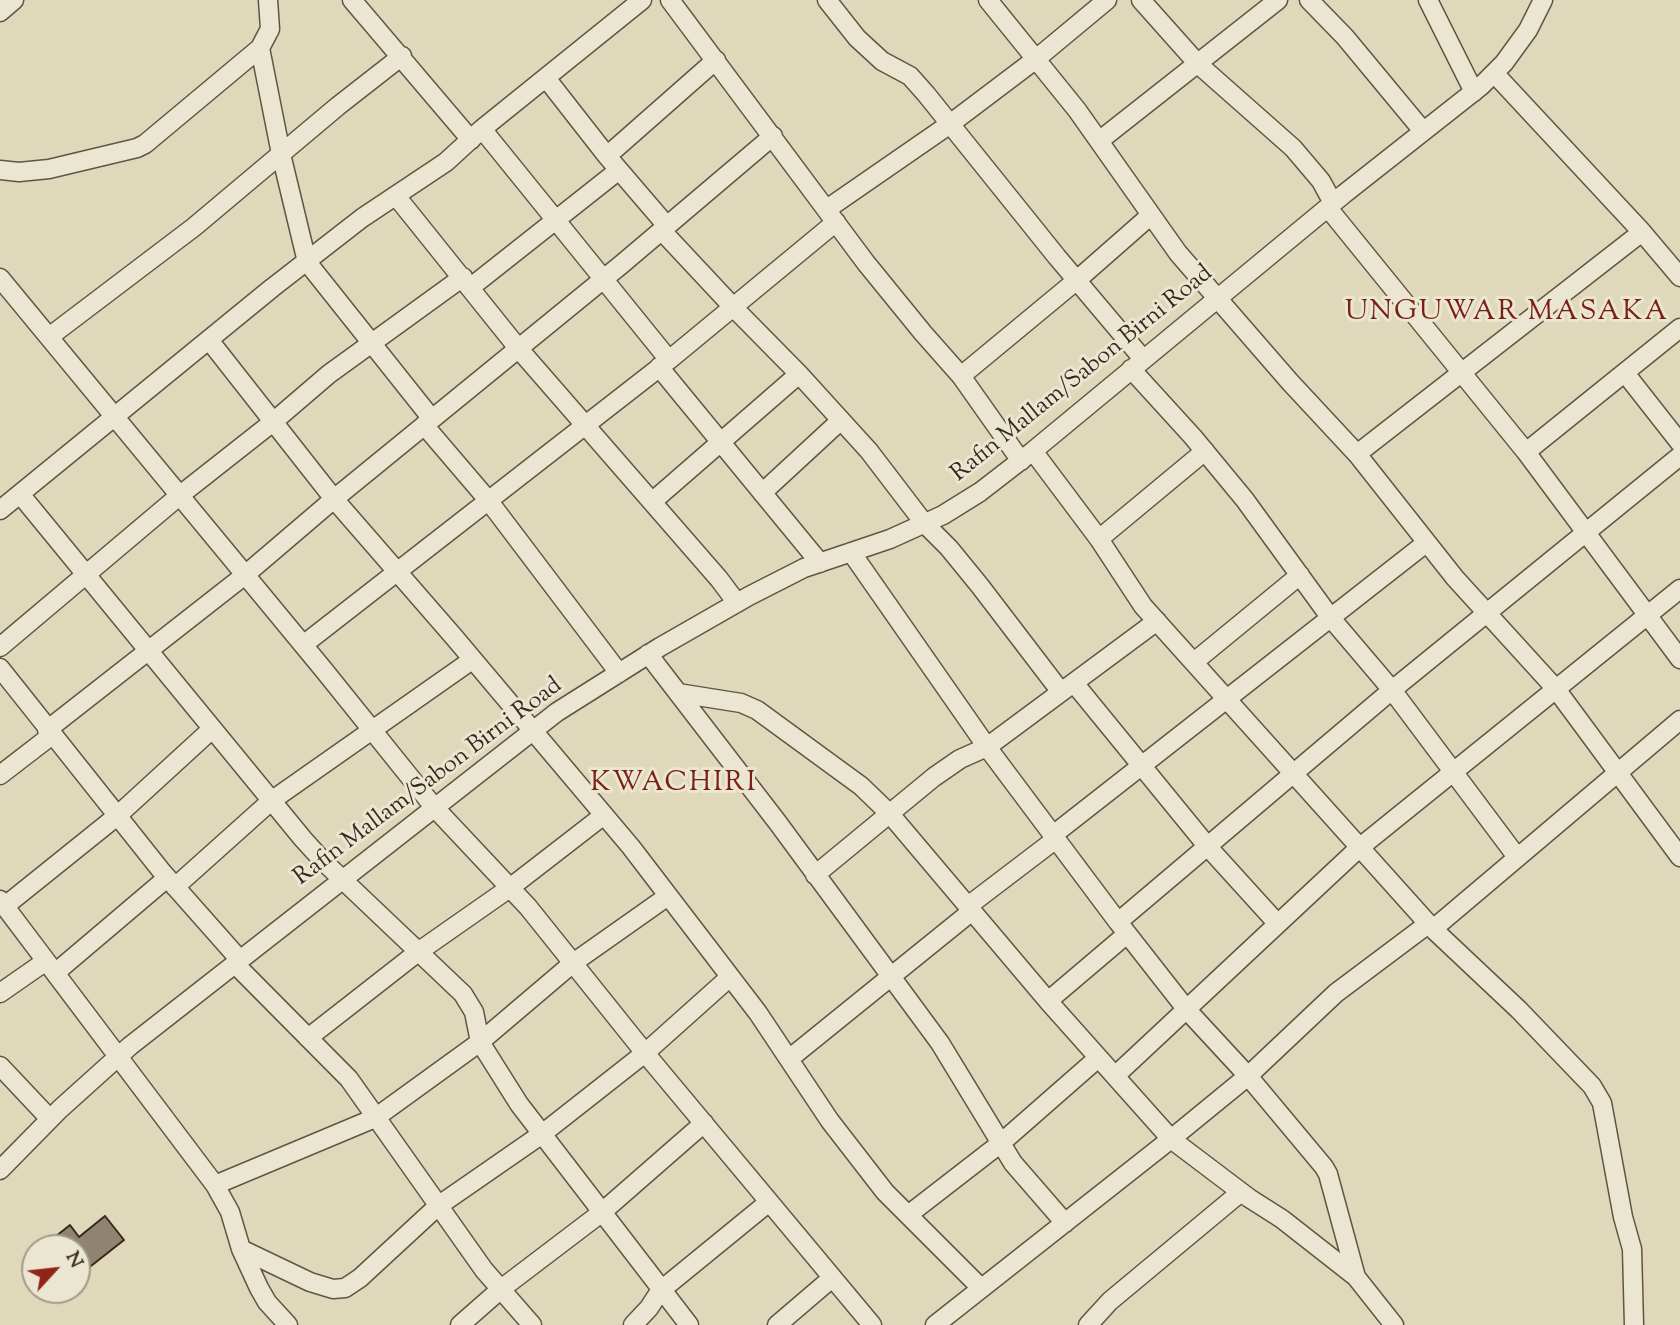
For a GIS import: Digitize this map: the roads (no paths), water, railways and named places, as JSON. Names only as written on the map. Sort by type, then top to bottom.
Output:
[{"type":"street","points":[[0,12],[14,0]]},
{"type":"street","points":[[0,170],[19,172],[49,169],[137,148],[260,48],[270,29],[268,0]]},
{"type":"street","points":[[352,0],[555,220],[604,278],[721,443],[820,563]]},
{"type":"street","points":[[642,0],[446,162],[362,218],[7,502],[87,575],[271,801],[342,879],[463,994],[474,1012],[480,1041],[519,1104],[660,1291],[689,1325]]},
{"type":"street","points":[[670,0],[923,333],[1099,539],[1143,606],[1430,927],[1528,1020],[1592,1086],[1602,1103],[1623,1217],[1632,1249],[1634,1325]]},
{"type":"street","points":[[827,0],[857,38],[882,61],[910,76],[1077,281],[1137,364],[1245,500],[1330,617],[1392,690],[1517,857]]},
{"type":"street","points":[[988,0],[1099,141],[1178,253],[1290,382],[1357,454],[1485,613],[1556,689],[1680,858]]},
{"type":"street","points":[[303,645],[733,309],[832,216],[1036,59],[1107,0]]},
{"type":"street","points":[[1141,0],[1198,64],[1293,148],[1321,181],[1331,205],[1526,452],[1680,659]]},
{"type":"street","points":[[1099,141],[1278,0]]},
{"type":"street","points":[[1309,0],[1345,37],[1423,131]]},
{"type":"street","points":[[1428,0],[1474,92]]},
{"type":"street","name":"Rafin Mallam/Sabon Birni Road","points":[[0,1170],[50,1119],[118,1057],[531,730],[648,654],[737,603],[804,568],[890,539],[943,515],[1027,456],[1331,205],[1474,92],[1504,63],[1528,30],[1543,0]]},
{"type":"street","points":[[260,48],[281,154],[307,262],[373,343],[428,422],[619,673]]},
{"type":"street","points":[[48,337],[194,227],[402,56]]},
{"type":"street","points":[[607,156],[716,60]]},
{"type":"street","points":[[1494,73],[1642,232],[1680,277]]},
{"type":"street","points":[[546,78],[664,228],[733,309],[799,374],[869,451],[924,523],[949,548],[1067,688],[1140,766],[1208,848],[1277,923]]},
{"type":"street","points":[[0,775],[773,136]]},
{"type":"street","points":[[0,647],[329,374],[467,282],[555,220],[619,170]]},
{"type":"street","points":[[396,196],[519,348],[653,501],[737,603]]},
{"type":"street","points":[[961,376],[1077,281],[1151,215]]},
{"type":"street","points":[[1357,454],[1642,232]]},
{"type":"street","points":[[0,278],[434,807],[511,887],[645,1053],[872,1325]]},
{"type":"street","points":[[1526,452],[1680,328]]},
{"type":"street","points":[[209,340],[334,499],[604,816],[668,896],[730,977],[830,1121],[885,1192],[981,1288]]},
{"type":"street","points":[[1625,373],[1680,443]]},
{"type":"street","points":[[653,501],[799,374]]},
{"type":"street","points":[[762,493],[840,421]]},
{"type":"street","points":[[1099,539],[1205,451]]},
{"type":"street","points":[[1048,1001],[1208,848],[1392,690],[1680,456]]},
{"type":"street","points":[[789,1059],[1140,766],[1426,542]]},
{"type":"street","points":[[851,552],[988,747],[1122,928],[1187,1010],[1248,1076],[1328,1174],[1356,1277]]},
{"type":"street","points":[[1194,662],[1300,575]]},
{"type":"street","points":[[1115,1076],[1359,848],[1680,589]]},
{"type":"street","points":[[815,875],[934,777],[960,759],[988,747],[1157,621]]},
{"type":"street","points":[[648,654],[778,823],[940,1043],[1013,1163],[1065,1223]]},
{"type":"street","points":[[0,993],[50,967],[171,882],[271,801],[472,660]]},
{"type":"street","points":[[0,668],[237,962],[349,1079],[438,1206],[532,1325]]},
{"type":"street","points":[[678,693],[741,703],[757,710],[861,786],[890,814],[1048,1001],[1171,1139],[1282,1219],[1356,1277],[1394,1325]]},
{"type":"street","points":[[935,1325],[1248,1076],[1336,993],[1430,927],[1680,720]]},
{"type":"street","points":[[212,729],[117,816],[2,903],[215,1185],[230,1212],[241,1250],[267,1302],[288,1325]]},
{"type":"street","points":[[308,1038],[418,952],[511,887],[604,816]]},
{"type":"street","points":[[215,1185],[375,1118],[480,1041],[573,963],[668,896]]},
{"type":"street","points":[[241,1250],[310,1282],[333,1289],[345,1288],[360,1278],[438,1206],[542,1134],[645,1053],[730,977]]},
{"type":"street","points":[[908,1215],[1001,1143],[1098,1058]]},
{"type":"street","points":[[0,1066],[50,1119]]},
{"type":"street","points":[[460,1325],[501,1289],[601,1213],[704,1124]]},
{"type":"street","points":[[1088,1325],[1110,1301],[1241,1192]]},
{"type":"street","points":[[633,1325],[660,1291],[769,1202]]},
{"type":"street","points":[[777,1325],[832,1278]]},
{"type":"district","name":"UNGUWAR MASAKA","points":[[1507,314]]},
{"type":"district","name":"KWACHIRI","points":[[674,785]]}]
